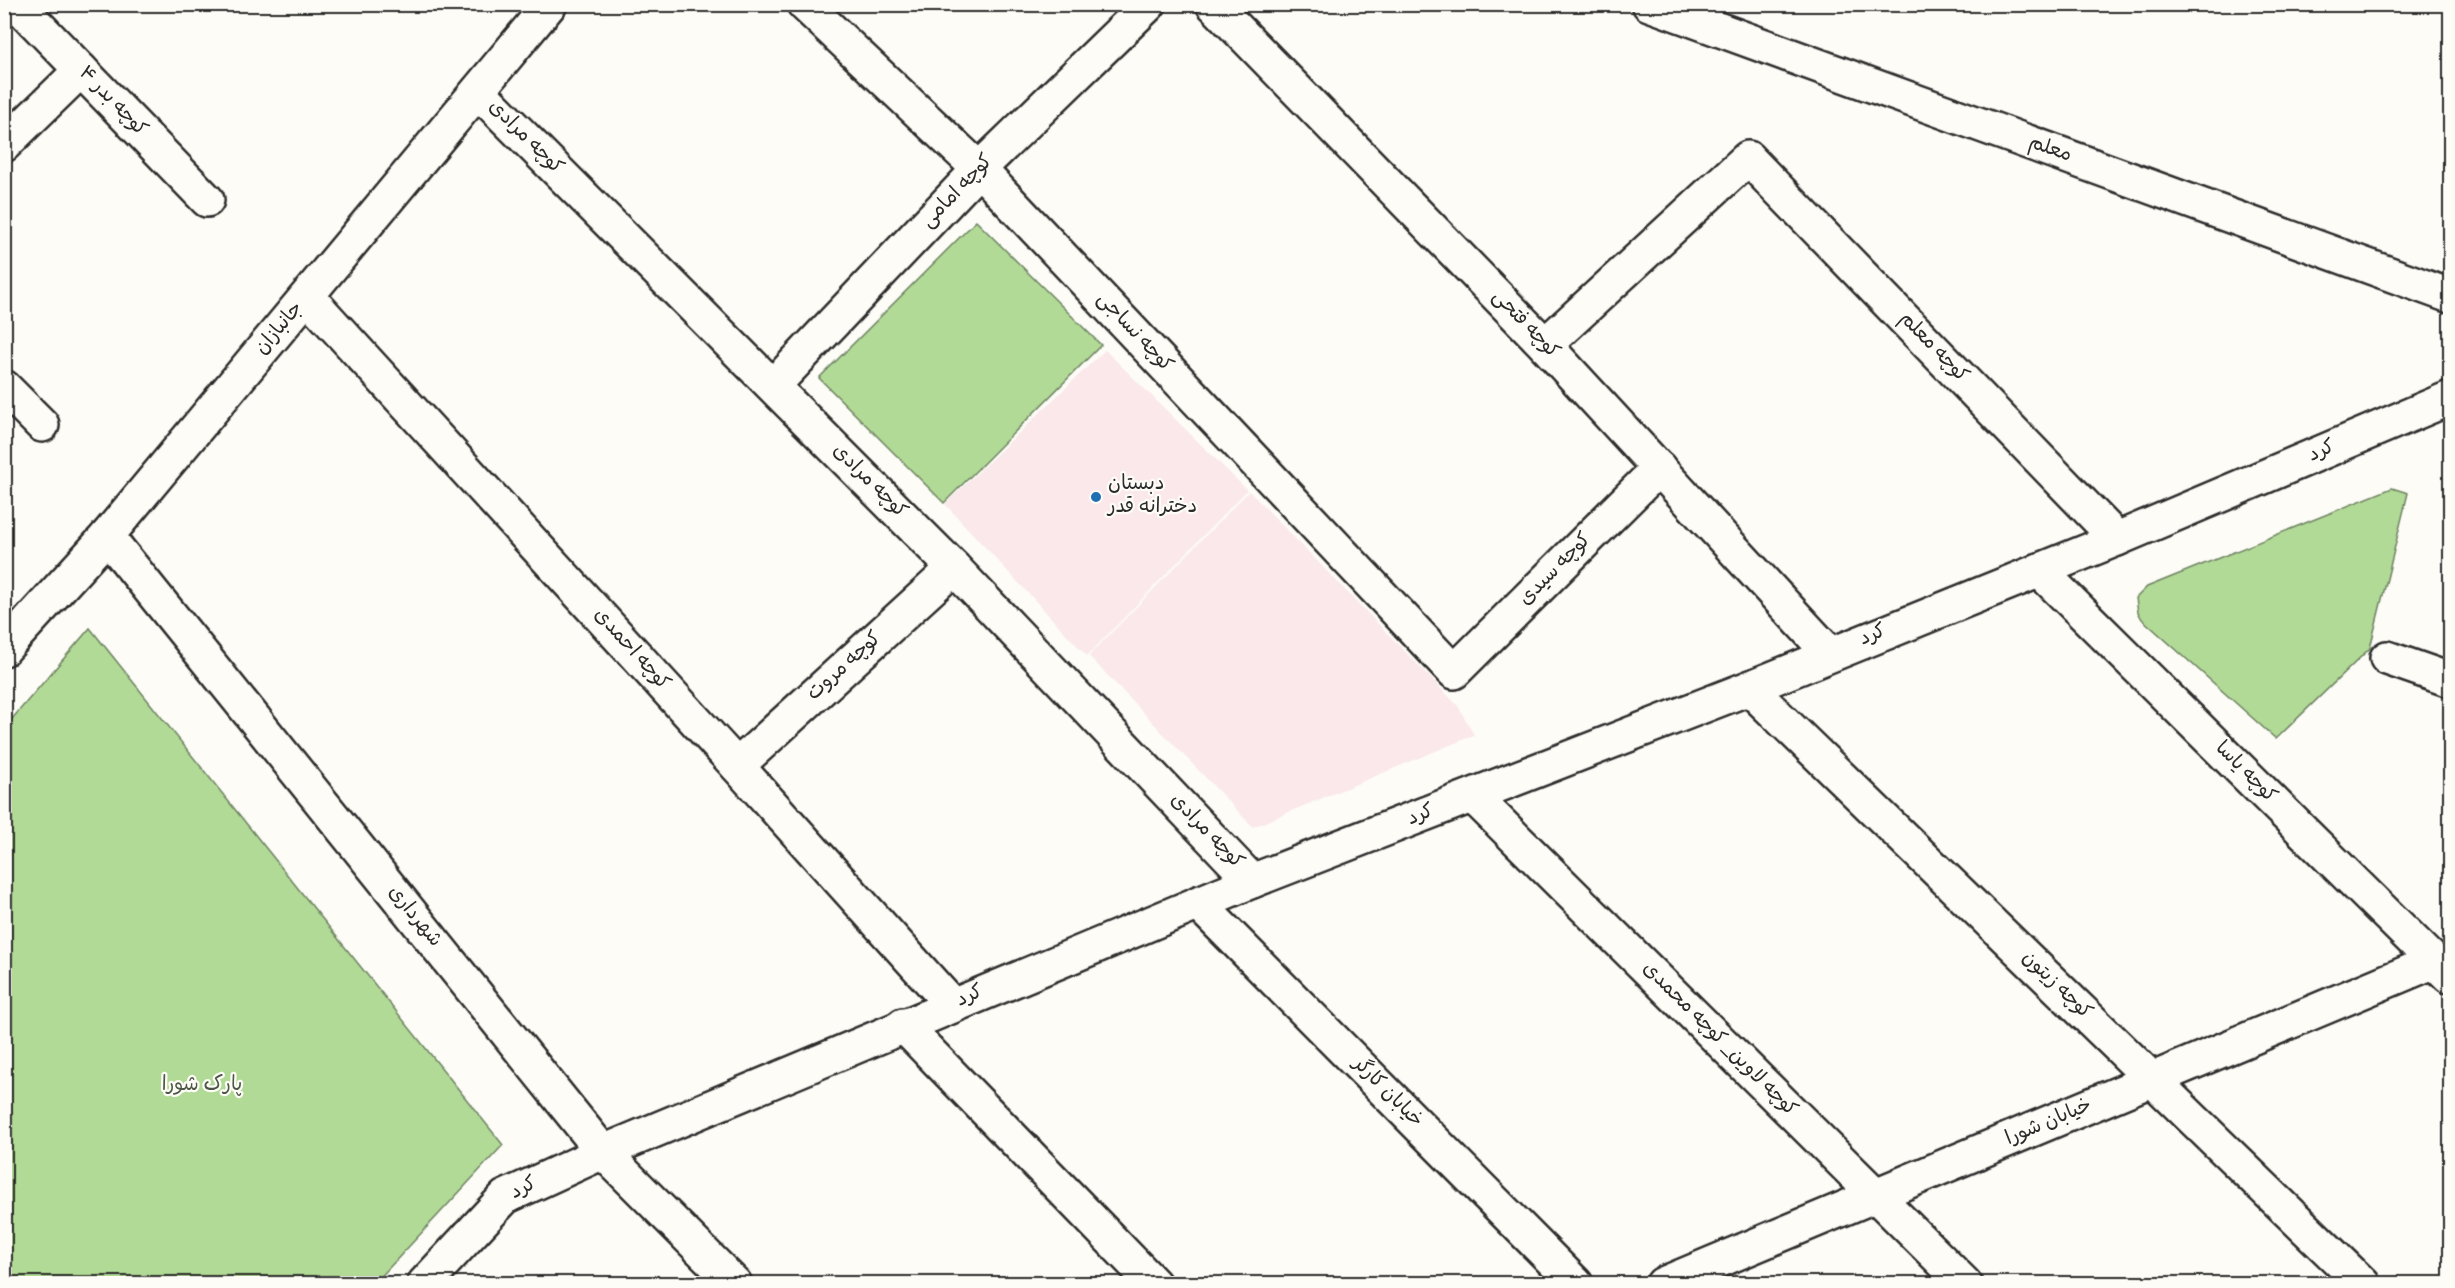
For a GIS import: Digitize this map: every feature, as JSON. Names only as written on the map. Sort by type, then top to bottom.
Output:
[{"type":"street","name":"کوچه بدر ۴","points":[[17,4],[207,200]]},
{"type":"street","name":"جانبازان","points":[[4,649],[107,536],[550,4]]},
{"type":"street","name":"کوچه نساجی","points":[[804,4],[979,169],[1454,672]]},
{"type":"street","name":"کوچه امامی","points":[[774,385],[979,169],[1149,4]]},
{"type":"street","name":"کوچه فتحی","points":[[1213,4],[1545,345],[1830,654]]},
{"type":"street","name":"معلم","points":[[1649,4],[2451,296]]},
{"type":"street","points":[[4,145],[81,70]]},
{"type":"street","name":"کوچه مرادی","points":[[478,91],[774,385],[954,568],[1252,881]]},
{"type":"street","name":"کوچه معلم","points":[[1545,345],[1748,158],[2117,539]]},
{"type":"street","name":"کوچه احمدی","points":[[308,297],[737,765],[952,1005]]},
{"type":"street","points":[[4,387],[42,425]]},
{"type":"street","name":"کرد","points":[[424,1284],[505,1197],[603,1152],[1198,903],[1749,688],[2117,539],[2451,398]]},
{"type":"street","name":"کوچه سیدی","points":[[1454,672],[1659,468]]},
{"type":"street","name":"شهرداری","points":[[107,536],[603,1152],[735,1284]]},
{"type":"street","name":"کوچه مروت","points":[[737,765],[954,568]]},
{"type":"street","name":"کوچه یاسا","points":[[2039,570],[2443,969]]},
{"type":"street","points":[[2387,658],[2451,680]]},
{"type":"street","name":"کوچه زیتون","points":[[1749,688],[2363,1284]]},
{"type":"street","name":"کوچه لاوین_ کوچه محمدی","points":[[1473,796],[1965,1284]]},
{"type":"street","name":"خیابان کارگر","points":[[1198,903],[1576,1284]]},
{"type":"street","name":"خیابان شورا","points":[[1663,1284],[2153,1080],[2443,969]]},
{"type":"street","points":[[903,1025],[1154,1284]]},
{"type":"shaded area","name":"دبستان دخترانه قدر","points":[[1105,350],[1247,490],[1087,656],[945,504]]},
{"type":"shaded area","points":[[1249,491],[1458,706],[1474,735],[1253,827],[1089,656]]},
{"type":"green space","points":[[976,221],[1101,345],[944,503],[819,378]]},
{"type":"green space","points":[[2392,488],[2408,493],[2370,648],[2276,739],[2142,619],[2138,612],[2136,598],[2147,587]]},
{"type":"green space","name":"پارک شورا","points":[[90,628],[503,1145],[375,1283],[5,1283],[5,727]]},
{"type":"place","name":"دبستان دخترانه قدر","points":[[1096,497]]}]
